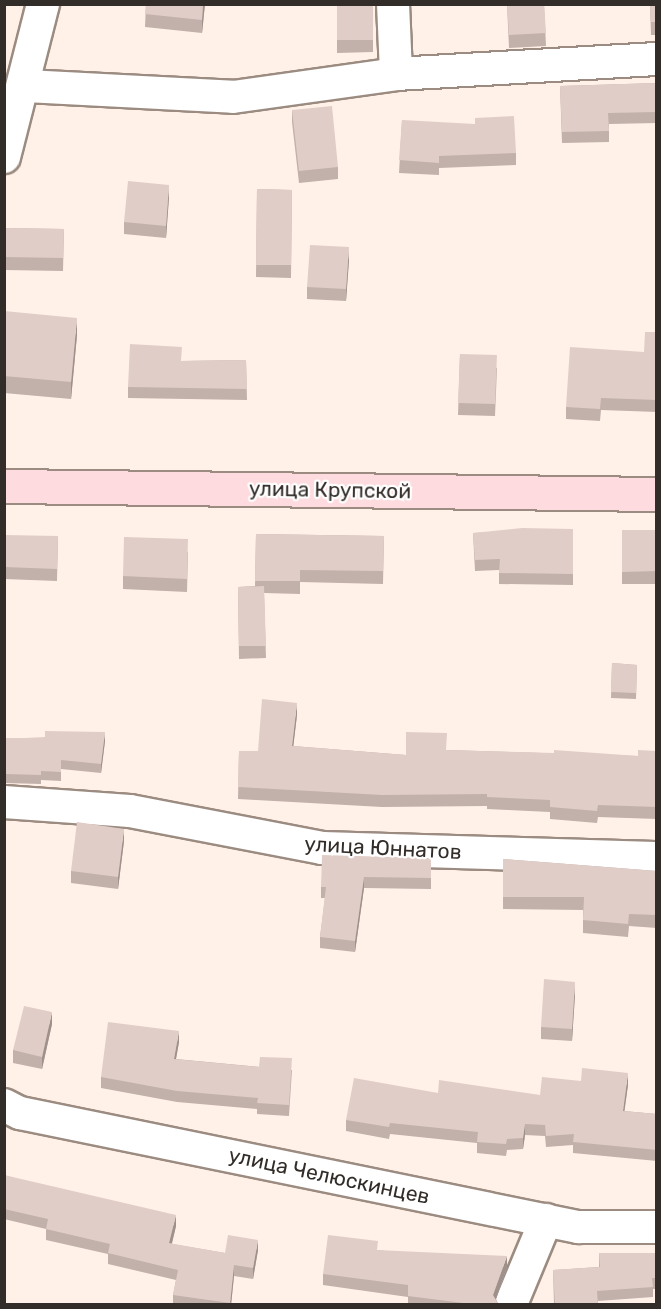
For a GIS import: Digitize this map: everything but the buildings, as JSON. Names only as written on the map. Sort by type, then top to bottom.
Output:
[{"type":"street","points":[[4,157],[26,86],[43,4]]},
{"type":"street","points":[[393,4],[396,74]]},
{"type":"street","points":[[26,86],[234,98],[396,74],[657,59]]},
{"type":"street","name":"улица Крупской","points":[[4,486],[657,494]]},
{"type":"street","name":"улица Юннатов","points":[[4,801],[130,811],[322,848],[657,858]]},
{"type":"street","name":"улица Челюскинцев","points":[[4,1105],[20,1113],[578,1227],[657,1227]]},
{"type":"street","points":[[511,1305],[546,1220]]}]
